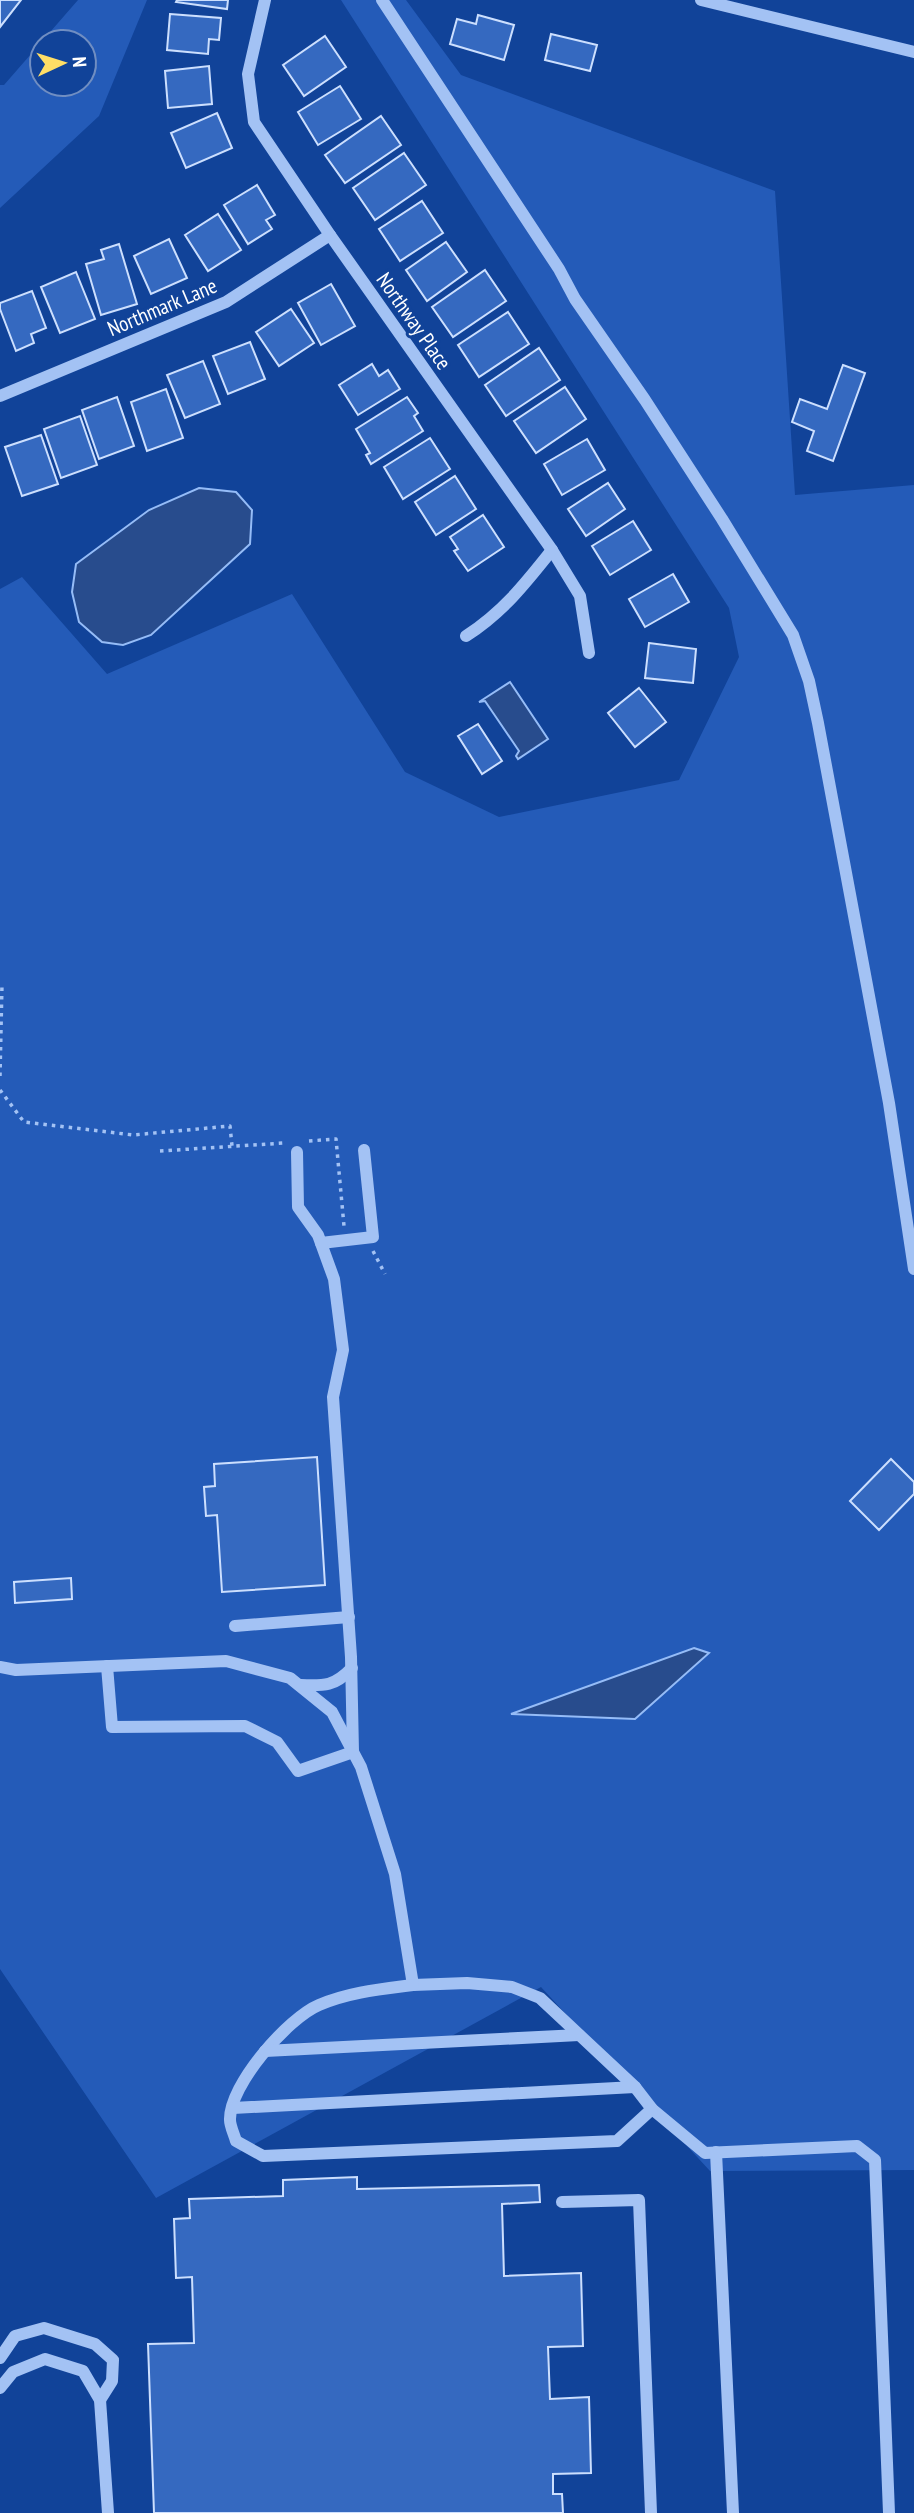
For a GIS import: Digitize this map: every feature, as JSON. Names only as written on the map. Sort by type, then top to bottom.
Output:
[{"type":"street","name":"Northway Place","points":[[265,0],[248,74],[254,122],[330,235],[552,550],[580,596],[589,653]]},
{"type":"street","points":[[382,0],[559,270],[575,299],[680,454],[793,635],[809,681],[818,723],[889,1103],[914,1269]]},
{"type":"street","points":[[701,0],[914,52]]},
{"type":"street","name":"Northmark Lane","points":[[0,396],[226,302],[330,235]]},
{"type":"street","points":[[466,636],[490,621],[516,595],[552,550]]},
{"type":"street","points":[[321,1243],[373,1237],[364,1150]]},
{"type":"street","points":[[297,1152],[298,1207],[318,1235],[334,1279],[343,1350],[333,1397],[352,1668],[353,1752]]},
{"type":"street","points":[[235,1626],[349,1617]]},
{"type":"street","points":[[0,1667],[16,1670],[226,1661],[290,1678],[332,1712],[361,1767],[395,1874],[414,1985]]},
{"type":"street","points":[[107,1666],[112,1727],[245,1726],[277,1742],[298,1772],[353,1752]]},
{"type":"street","points":[[299,1685],[322,1686],[339,1681],[352,1668]]},
{"type":"street","points":[[652,2109],[617,2141],[263,2156],[236,2141],[230,2120],[236,2092],[271,2042],[317,2006],[367,1991],[414,1985],[467,1983],[512,1987],[540,1998],[635,2087],[652,2109],[705,2153],[857,2146],[875,2160],[889,2513]]},
{"type":"street","points":[[265,2051],[579,2035]]},
{"type":"street","points":[[233,2108],[635,2087]]},
{"type":"street","points":[[716,2152],[733,2513]]},
{"type":"street","points":[[562,2202],[639,2200],[651,2513]]},
{"type":"street","points":[[0,2358],[15,2336],[44,2328],[95,2344],[113,2360],[112,2381],[100,2400]]},
{"type":"street","points":[[0,2388],[13,2372],[45,2359],[83,2371],[100,2400],[107,2513]]},
{"type":"path","points":[[0,1076],[2,984]]},
{"type":"path","points":[[0,1090],[24,1122],[133,1135],[230,1126],[232,1146]]},
{"type":"shaded area","points":[[78,0],[147,0],[99,116],[0,208],[0,85],[4,85],[28,57],[28,98],[98,98],[98,28],[54,28]]},
{"type":"shaded area","points":[[341,0],[406,0],[461,75],[775,191],[795,495],[914,485],[914,2170],[710,2171],[541,1987],[156,2198],[0,1969],[0,589],[22,577],[107,674],[292,594],[405,772],[499,817],[679,780],[739,657],[729,608]]},
{"type":"shaded area","points":[[199,488],[236,492],[252,510],[250,544],[151,635],[123,645],[102,642],[79,622],[72,592],[76,564],[149,510]]},
{"type":"shaded area","points":[[510,682],[548,739],[518,759],[516,756],[519,751],[485,701],[479,702]]},
{"type":"shaded area","points":[[694,1648],[709,1653],[635,1719],[511,1714]]},
{"type":"building","points":[[0,0],[21,0],[0,27]]},
{"type":"building","points":[[228,0],[227,9],[176,2]]},
{"type":"building","points":[[170,14],[221,18],[219,40],[209,39],[208,54],[167,50]]},
{"type":"building","points":[[478,15],[514,25],[504,60],[450,44],[457,19],[476,24]]},
{"type":"building","points":[[551,34],[597,45],[590,71],[545,60]]},
{"type":"building","points":[[325,36],[346,67],[304,96],[283,65]]},
{"type":"building","points":[[209,66],[212,104],[168,108],[165,71]]},
{"type":"building","points":[[340,86],[361,119],[318,145],[298,112]]},
{"type":"building","points":[[217,113],[232,148],[186,168],[171,133]]},
{"type":"building","points":[[381,116],[401,145],[345,183],[325,155]]},
{"type":"building","points":[[404,153],[426,185],[375,220],[353,188]]},
{"type":"building","points":[[257,185],[275,215],[266,220],[272,229],[248,244],[224,205]]},
{"type":"building","points":[[422,201],[443,233],[400,261],[379,229]]},
{"type":"building","points":[[218,214],[241,250],[208,271],[185,235]]},
{"type":"building","points":[[169,239],[187,278],[151,294],[134,256]]},
{"type":"building","points":[[446,242],[467,272],[427,301],[406,270]]},
{"type":"building","points":[[119,244],[137,304],[101,315],[86,264],[104,259],[101,250]]},
{"type":"building","points":[[485,270],[506,301],[453,337],[432,307]]},
{"type":"building","points":[[76,272],[95,319],[60,333],[41,287]]},
{"type":"building","points":[[331,284],[355,326],[321,345],[298,303]]},
{"type":"building","points":[[32,291],[46,328],[31,334],[34,343],[16,351],[0,303]]},
{"type":"building","points":[[291,309],[314,343],[279,366],[256,332]]},
{"type":"building","points":[[508,312],[529,344],[479,377],[458,345]]},
{"type":"building","points":[[250,342],[265,379],[228,394],[213,356]]},
{"type":"building","points":[[539,348],[560,380],[506,416],[485,385]]},
{"type":"building","points":[[203,361],[220,404],[185,418],[167,375]]},
{"type":"building","points":[[372,364],[379,376],[388,370],[400,389],[358,415],[339,385]]},
{"type":"building","points":[[843,365],[865,373],[833,461],[807,451],[814,431],[792,422],[800,399],[827,409]]},
{"type":"building","points":[[565,387],[586,419],[536,453],[514,421]]},
{"type":"building","points":[[166,389],[183,438],[147,451],[131,402]]},
{"type":"building","points":[[117,397],[134,446],[99,459],[82,410]]},
{"type":"building","points":[[407,397],[418,413],[414,416],[423,431],[371,464],[366,455],[370,453],[356,429]]},
{"type":"building","points":[[80,416],[97,465],[61,478],[44,429]]},
{"type":"building","points":[[41,435],[58,484],[22,496],[5,447]]},
{"type":"building","points":[[430,438],[450,469],[403,499],[384,467]]},
{"type":"building","points":[[587,439],[605,470],[562,495],[544,464]]},
{"type":"building","points":[[455,476],[476,509],[436,535],[415,502]]},
{"type":"building","points":[[608,483],[625,509],[586,536],[568,509]]},
{"type":"building","points":[[483,515],[504,547],[468,571],[454,551],[458,549],[450,537]]},
{"type":"building","points":[[633,521],[651,550],[610,575],[592,546]]},
{"type":"building","points":[[673,574],[689,602],[645,627],[629,599]]},
{"type":"building","points":[[649,643],[696,649],[693,683],[645,678]]},
{"type":"building","points":[[639,688],[666,722],[635,747],[608,713]]},
{"type":"building","points":[[478,724],[502,761],[482,774],[458,736]]},
{"type":"building","points":[[317,1457],[325,1585],[222,1592],[217,1515],[206,1516],[204,1487],[215,1486],[214,1464]]},
{"type":"building","points":[[891,1459],[914,1482],[914,1494],[879,1530],[850,1501]]},
{"type":"building","points":[[71,1578],[72,1599],[15,1603],[14,1582]]},
{"type":"building","points":[[357,2177],[357,2189],[539,2185],[540,2202],[502,2204],[504,2276],[581,2273],[583,2346],[548,2347],[550,2399],[589,2397],[591,2473],[553,2474],[553,2494],[562,2494],[563,2513],[154,2513],[148,2344],[194,2343],[192,2277],[176,2278],[174,2219],[190,2218],[189,2199],[283,2196],[283,2180]]}]
